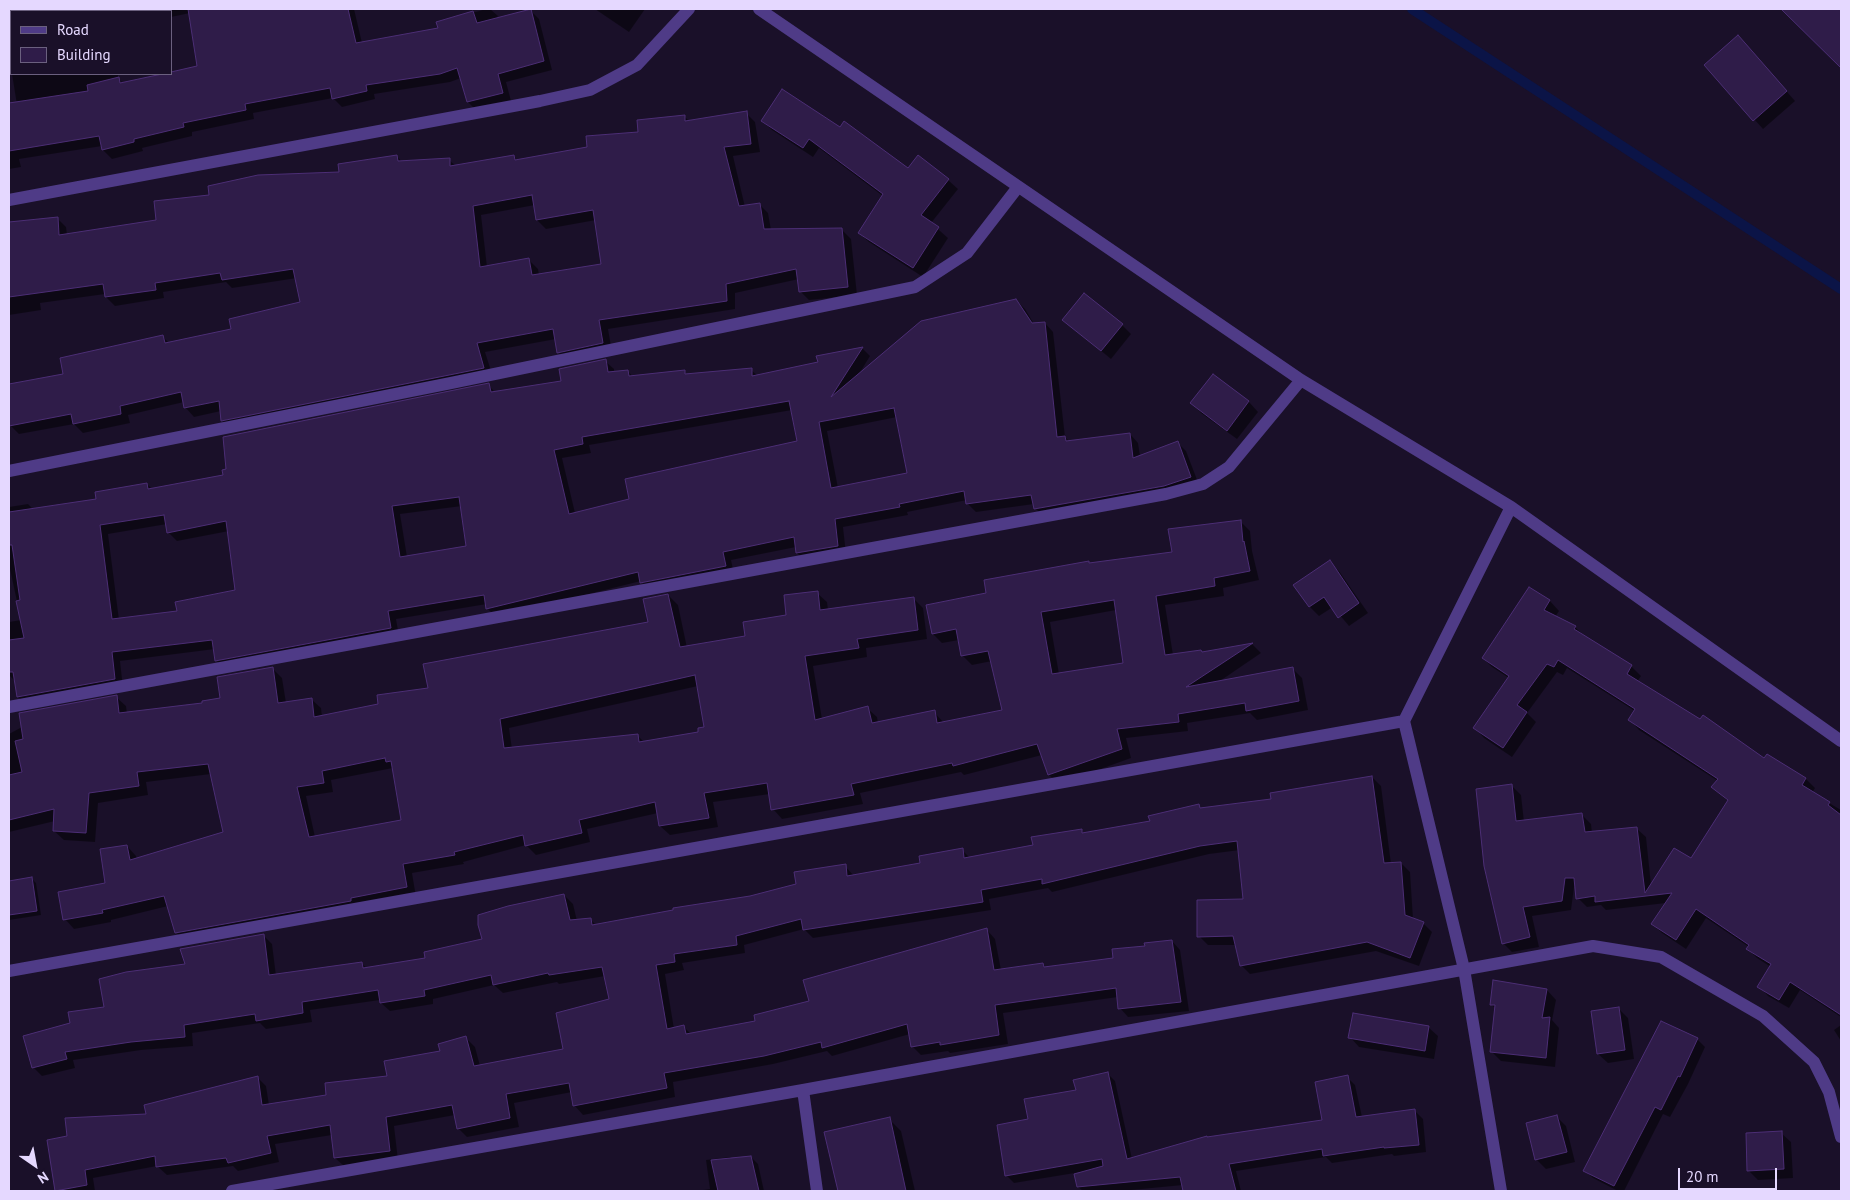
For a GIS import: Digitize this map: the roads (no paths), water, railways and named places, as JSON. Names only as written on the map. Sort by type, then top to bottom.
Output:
[{"type":"street","points":[[9,200],[540,101],[590,90],[637,65],[689,9]]},
{"type":"street","points":[[759,9],[1301,380],[1511,507],[1841,741]]},
{"type":"street","points":[[9,470],[451,384],[915,287],[966,253],[1018,187]]},
{"type":"street","points":[[9,707],[1166,494],[1203,484],[1229,467],[1301,380]]},
{"type":"street","points":[[1502,1191],[1464,969],[1404,721],[1511,507]]},
{"type":"street","points":[[9,971],[1404,721]]},
{"type":"street","points":[[232,1191],[803,1090],[1593,946],[1661,957],[1762,1016],[1814,1062],[1829,1092],[1841,1137]]},
{"type":"street","points":[[803,1090],[817,1191]]},
{"type":"waterway","points":[[1412,9],[1841,289]]}]
